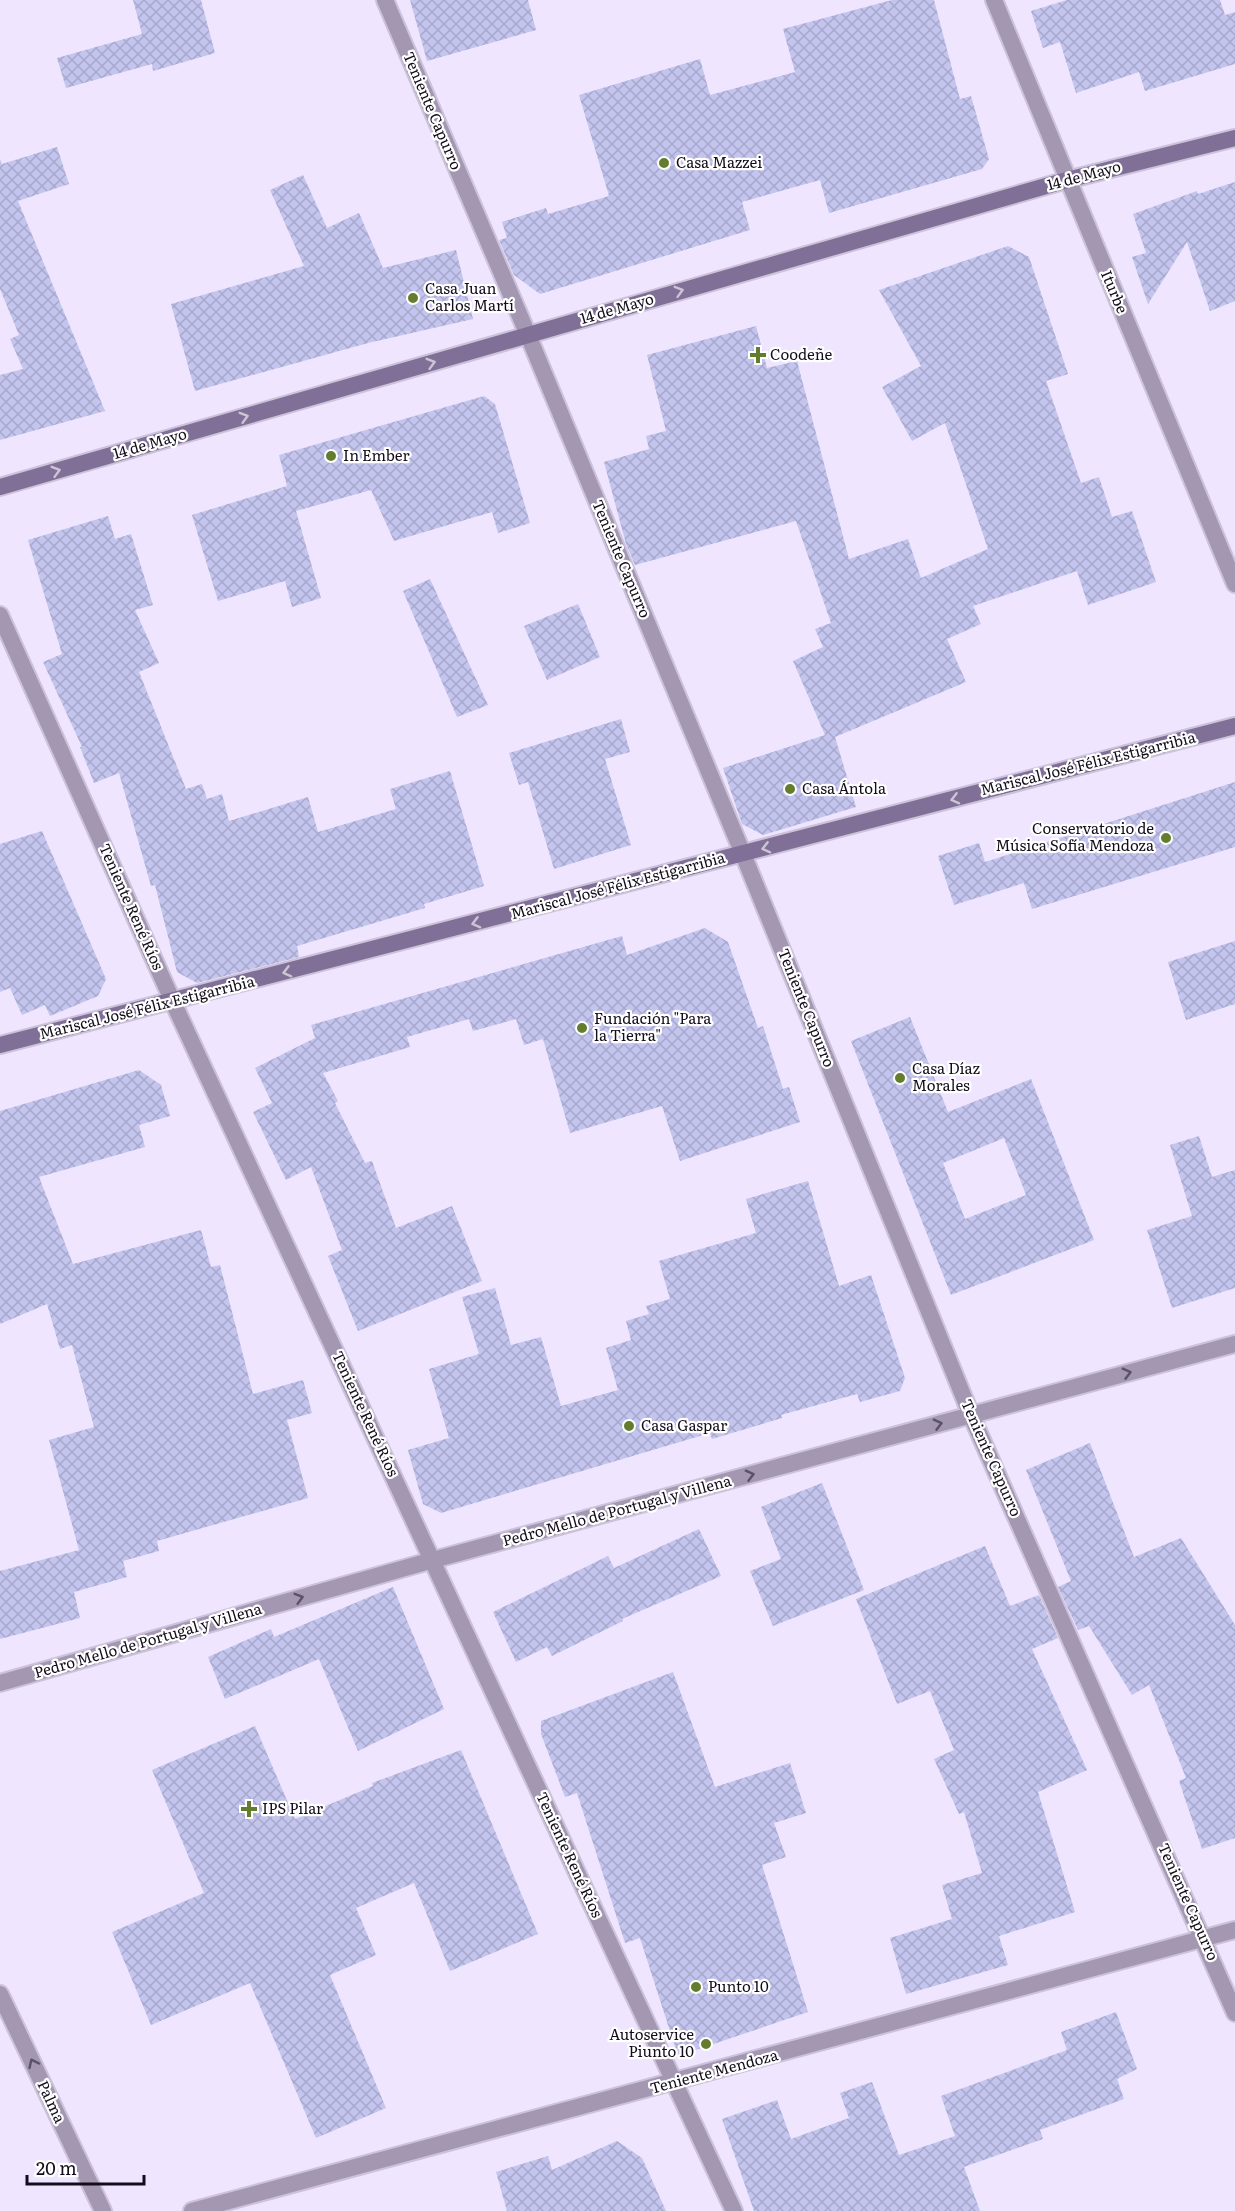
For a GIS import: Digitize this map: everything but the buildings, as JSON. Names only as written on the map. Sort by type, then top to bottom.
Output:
[{"type":"main road","name":"14 de Mayo","points":[[0,487],[1067,180],[1235,138]]},
{"type":"main road","name":"Mariscal José Félix Estigarribia","points":[[0,1046],[1235,726]]},
{"type":"street","name":"Teniente Capurro","points":[[385,0],[528,335],[743,854],[971,1415],[1235,2013]]},
{"type":"street","name":"Iturbe","points":[[994,0],[1235,584]]},
{"type":"street","name":"Teniente René Ríos","points":[[0,615],[173,1002],[734,2211]]},
{"type":"street","name":"Pedro Mello de Portugal y Villena","points":[[0,1683],[433,1560],[1235,1344]]},
{"type":"street","name":"Teniente Mendoza","points":[[192,2211],[675,2083],[1235,1930]]},
{"type":"street","name":"Palma","points":[[0,1994],[103,2211]]},
{"type":"place","name":"Casa Mazzei","points":[[664,163]]},
{"type":"place","name":"Casa Juan Carlos Martí","points":[[413,298]]},
{"type":"place","name":"Coodeñe","points":[[758,355]]},
{"type":"place","name":"In Ember","points":[[331,456]]},
{"type":"place","name":"Casa Ántola","points":[[790,789]]},
{"type":"place","name":"Conservatorio de Música Sofía Mendoza","points":[[1166,838]]},
{"type":"place","name":"Fundación \"Para la Tierra\"","points":[[582,1028]]},
{"type":"place","name":"Casa Díaz Morales","points":[[900,1078]]},
{"type":"place","name":"Casa Gaspar","points":[[629,1426]]},
{"type":"place","name":"IPS Pilar","points":[[249,1809]]},
{"type":"place","name":"Punto 10","points":[[696,1987]]},
{"type":"place","name":"Autoservice Piunto 10","points":[[706,2044]]}]
